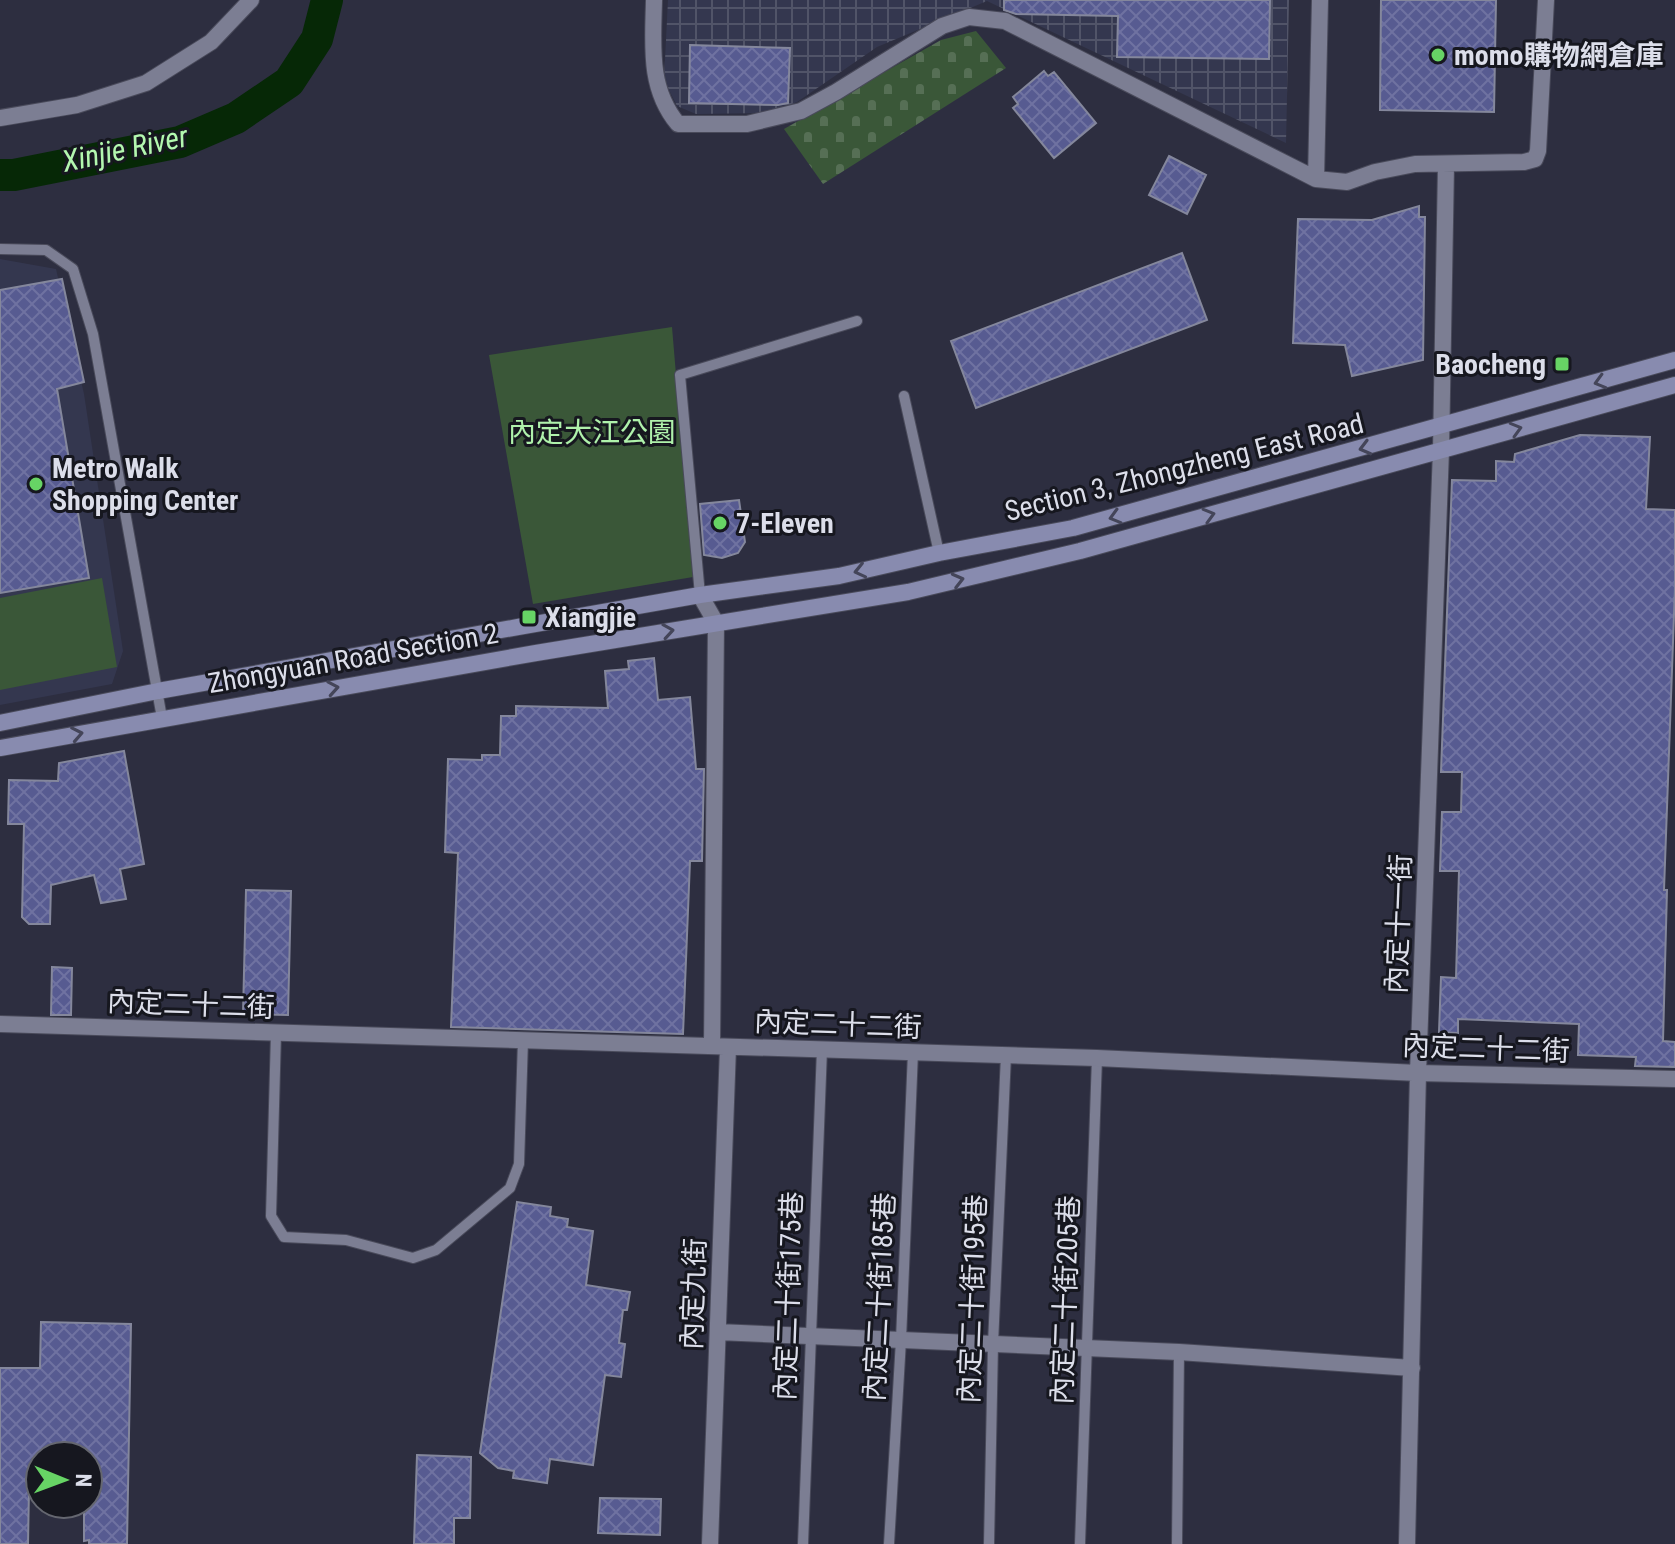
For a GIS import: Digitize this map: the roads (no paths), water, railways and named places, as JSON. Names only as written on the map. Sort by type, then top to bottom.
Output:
[{"type":"main road","name":"Section 3, Zhongzheng East Road","points":[[700,595],[839,576],[939,553],[1073,528],[1675,360]]},
{"type":"main road","points":[[1441,450],[1675,385]]},
{"type":"main road","name":"Zhongyuan Road Section 2","points":[[0,748],[923,589],[1080,551],[1441,450]]},
{"type":"main road","name":"Zhongyuan Road Section 2","points":[[0,723],[158,691],[700,595]]},
{"type":"street","points":[[0,118],[77,105],[146,83],[211,42],[251,0]]},
{"type":"street","points":[[654,0],[653,61],[665,107],[678,124],[747,124],[801,111],[942,26],[969,17],[1005,21],[1316,179],[1347,182],[1375,172],[1415,164],[1524,162],[1535,159],[1538,151],[1546,0]]},
{"type":"street","points":[[1316,179],[1320,0]]},
{"type":"street","name":"內定十一街","points":[[1407,1544],[1418,1073],[1441,450],[1446,165]]},
{"type":"street","points":[[700,595],[716,623]]},
{"type":"street","name":"內定九街","points":[[710,1544],[718,1332],[720,1046],[716,623]]},
{"type":"street","name":"內定二十二街","points":[[0,1024],[1097,1058],[1418,1073],[1675,1079]]},
{"type":"street","points":[[718,1332],[1179,1352],[1412,1368]]},
{"type":"lane","points":[[0,249],[46,250],[73,269],[93,334],[162,718]]},
{"type":"lane","points":[[700,595],[680,375],[857,321]]},
{"type":"lane","points":[[904,396],[939,553]]},
{"type":"lane","points":[[276,1033],[271,1216],[284,1237],[346,1240],[413,1258],[436,1250],[510,1188],[516,1177],[523,1040]]},
{"type":"lane","name":"內定二十街175巷","points":[[803,1544],[822,1049]]},
{"type":"lane","name":"內定二十街185巷","points":[[889,1544],[913,1052]]},
{"type":"lane","name":"內定二十街195巷","points":[[989,1544],[993,1344],[1006,1055]]},
{"type":"lane","name":"內定二十街205巷","points":[[1080,1544],[1097,1058]]},
{"type":"lane","points":[[1177,1544],[1179,1352]]},
{"type":"waterway","name":"Xinjie River","points":[[0,175],[14,175],[180,142],[236,118],[289,82],[317,39],[327,0]]},
{"type":"place","name":"momo購物網倉庫","points":[[1438,55]]},
{"type":"place","name":"Baocheng","points":[[1562,364]]},
{"type":"place","name":"Metro Walk Shopping Center","points":[[36,484]]},
{"type":"place","name":"7-Eleven","points":[[720,523]]},
{"type":"place","name":"Xiangjie","points":[[529,617]]},
{"type":"park label","name":"內定大江公園","points":[[592,432]]}]
